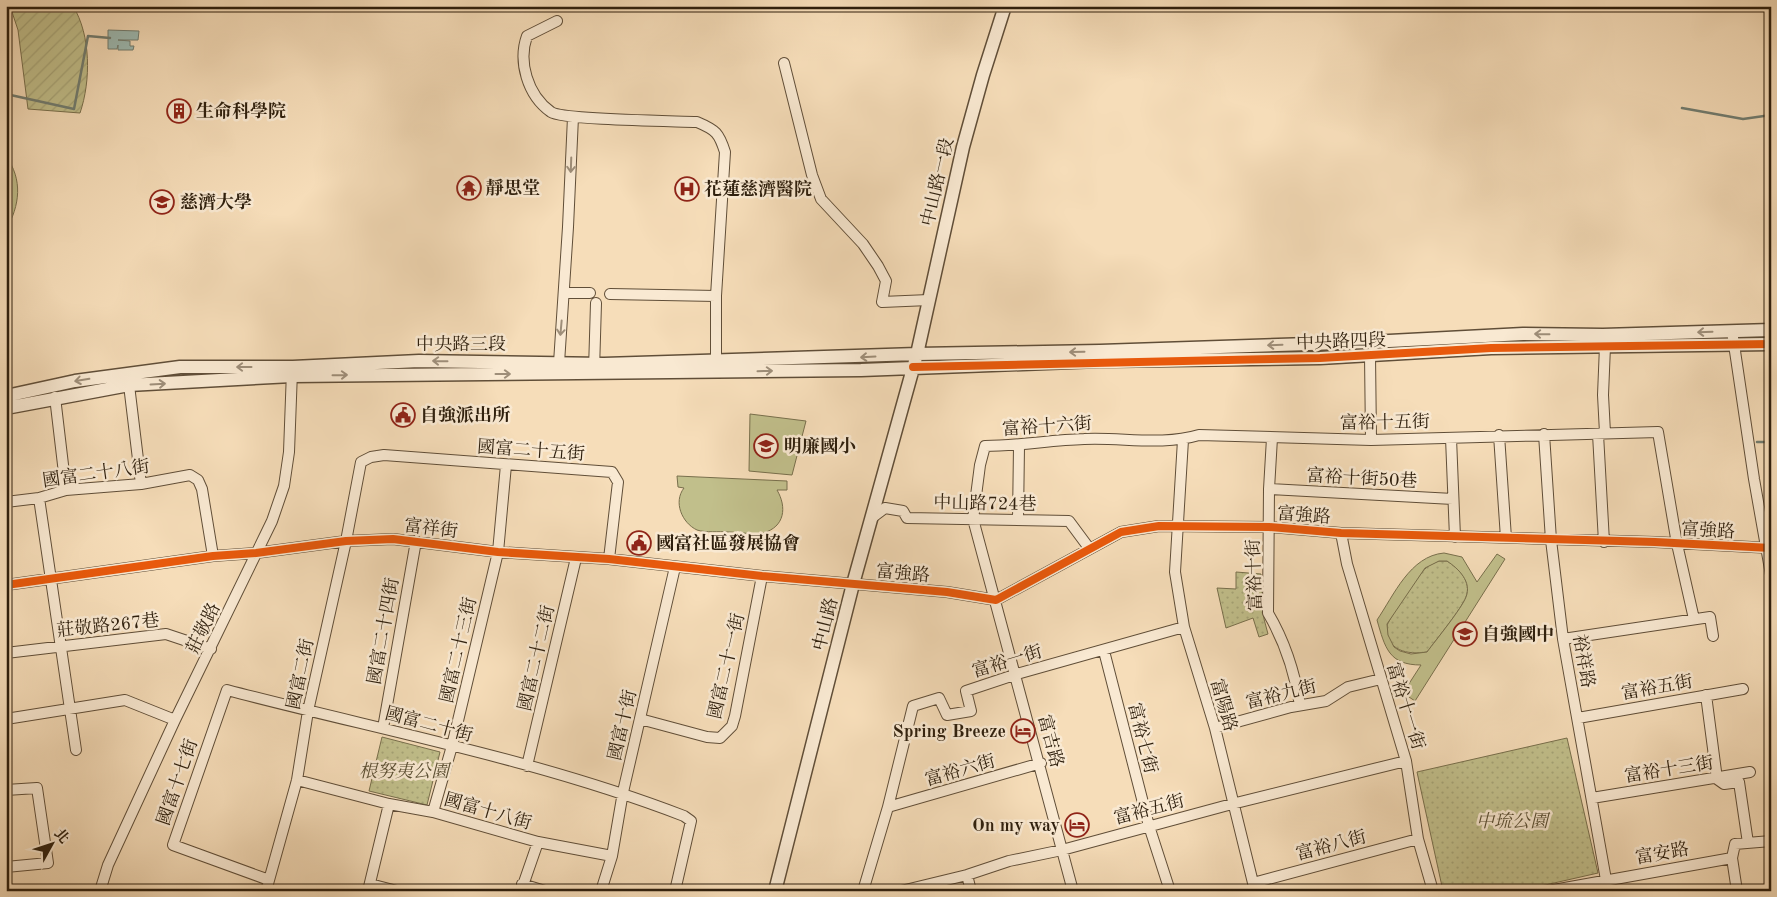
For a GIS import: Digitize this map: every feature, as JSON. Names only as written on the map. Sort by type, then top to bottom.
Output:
[{"type":"street","name":"中山路一段","points":[[913,367],[963,147],[982,75],[1005,6]]},
{"type":"street","points":[[557,21],[527,36],[522,49],[524,73],[537,96],[551,112],[573,117],[697,122],[711,128],[720,136],[725,152],[716,296],[716,367]]},
{"type":"street","points":[[784,63],[812,175],[821,199],[863,244],[878,266],[886,281],[882,302],[929,300]]},
{"type":"street","points":[[559,363],[573,117]]},
{"type":"street","points":[[564,293],[590,292]]},
{"type":"street","points":[[610,294],[716,296]]},
{"type":"street","points":[[594,368],[596,303]]},
{"type":"street","name":"中央路四段","points":[[917,354],[1119,351],[1523,334],[1604,335],[1771,330]]},
{"type":"street","points":[[1732,331],[1771,575]]},
{"type":"street","name":"中央路四段","points":[[913,367],[1370,355],[1492,348],[1771,344]]},
{"type":"street","points":[[1604,542],[1602,434],[1605,346]]},
{"type":"street","name":"中央路三段","points":[[716,367],[917,354]]},
{"type":"street","points":[[1370,355],[1371,440]]},
{"type":"street","name":"中央路三段","points":[[6,408],[55,397],[129,386],[419,361],[559,363],[594,368]]},
{"type":"street","name":"中央路三段","points":[[6,396],[75,382],[180,367],[292,372],[716,367],[913,367]]},
{"type":"street","name":"中山路","points":[[775,891],[853,584],[913,367]]},
{"type":"street","name":"莊敬路","points":[[100,891],[108,865],[175,720],[272,521],[284,486],[289,452],[292,372]]},
{"type":"street","points":[[129,386],[141,484]]},
{"type":"street","points":[[55,397],[66,490]]},
{"type":"street","points":[[1506,538],[1499,435],[1658,432],[1677,544],[1694,619]]},
{"type":"street","name":"裕祥路","points":[[1544,434],[1551,540],[1563,639],[1608,891]]},
{"type":"street","name":"富裕十五街","points":[[1183,440],[1199,436],[1371,440],[1499,435]]},
{"type":"street","name":"富裕十六街","points":[[996,600],[973,519],[980,465],[985,446],[1019,446],[1084,438],[1183,440]]},
{"type":"street","name":"富裕十街","points":[[1272,438],[1269,489],[1268,613],[1276,626],[1296,680],[1300,705]]},
{"type":"street","points":[[1451,438],[1455,537]]},
{"type":"street","points":[[1176,526],[1183,440]]},
{"type":"street","points":[[1018,520],[1019,446]]},
{"type":"street","name":"國富二十五街","points":[[361,462],[371,457],[384,455],[506,466],[612,472],[618,482],[609,559]]},
{"type":"street","name":"國富二街","points":[[267,886],[297,780],[308,711],[346,541],[361,462]]},
{"type":"street","name":"國富二十三街","points":[[432,812],[452,746],[498,552],[506,466]]},
{"type":"street","name":"國富二十八街","points":[[6,502],[38,498],[66,490],[141,484],[190,476],[198,480],[202,489],[213,556]]},
{"type":"street","name":"富裕十街50巷","points":[[1269,489],[1453,498]]},
{"type":"street","points":[[38,498],[76,750]]},
{"type":"street","name":"中山路724巷","points":[[873,517],[885,508],[903,511],[907,518],[1070,521],[1089,548]]},
{"type":"street","name":"富強路","points":[[853,584],[947,592],[996,600],[1089,548],[1132,529],[1176,526],[1269,527],[1341,533],[1768,548]]},
{"type":"street","name":"富陽路","points":[[1176,526],[1175,572],[1184,627],[1215,728],[1232,804],[1254,887]]},
{"type":"street","name":"富裕十一街","points":[[1341,533],[1347,564],[1406,761],[1418,839],[1432,891]]},
{"type":"street","name":"富祥街","points":[[6,585],[213,556],[256,554],[346,541],[392,539],[416,540],[498,552],[609,559],[853,584]]},
{"type":"street","name":"國富二十四街","points":[[383,728],[416,540]]},
{"type":"street","name":"國富二十二街","points":[[527,766],[576,558]]},
{"type":"street","name":"國富十街","points":[[601,891],[612,856],[623,792],[675,567]]},
{"type":"street","name":"國富二十一街","points":[[640,719],[707,737],[720,738],[726,733],[735,716],[762,576]]},
{"type":"street","name":"富吉路","points":[[996,600],[1073,891]]},
{"type":"street","points":[[1563,639],[1710,617],[1713,636]]},
{"type":"street","name":"富裕一街","points":[[863,891],[888,807],[913,706],[938,698],[947,715],[971,711],[966,691],[1016,674],[1104,651],[1184,627]]},
{"type":"street","name":"莊敬路267巷","points":[[6,653],[166,634],[211,649]]},
{"type":"street","name":"富裕七街","points":[[1104,651],[1149,826],[1170,891]]},
{"type":"street","name":"富裕九街","points":[[1215,728],[1300,705],[1326,701],[1348,687],[1381,679]]},
{"type":"street","name":"富裕五街","points":[[1578,718],[1743,689]]},
{"type":"street","name":"國富二十街","points":[[227,690],[383,728],[623,792],[684,816],[691,822],[675,891]]},
{"type":"street","name":"國富十七街","points":[[227,690],[173,845],[267,886]]},
{"type":"street","points":[[1706,696],[1717,778],[1724,784],[1739,782],[1748,843]]},
{"type":"street","points":[[6,719],[125,700],[175,720]]},
{"type":"street","name":"富裕五街","points":[[901,891],[967,875],[1009,861],[1062,850],[1232,804],[1406,761]]},
{"type":"street","name":"富裕六街","points":[[888,807],[1040,763]]},
{"type":"street","name":"富裕十三街","points":[[1592,798],[1750,772]]},
{"type":"street","name":"國富十八街","points":[[297,780],[389,804],[432,812],[538,842],[612,856]]},
{"type":"street","points":[[6,790],[37,788],[48,863],[6,867]]},
{"type":"street","points":[[389,804],[369,887],[397,891]]},
{"type":"street","name":"富裕八街","points":[[1254,887],[1418,839]]},
{"type":"street","points":[[1738,891],[1732,858],[1736,844],[1771,841]]},
{"type":"street","points":[[538,842],[521,888],[545,891]]},
{"type":"street","name":"富安路","points":[[1548,891],[1606,879],[1732,858]]},
{"type":"street","points":[[967,875],[971,891]]},
{"type":"green space","points":[[10,6],[73,6],[83,30],[87,58],[86,87],[80,113],[28,109],[18,30]]},
{"type":"green space","points":[[6,156],[15,174],[18,193],[11,221],[6,230]]},
{"type":"green space","points":[[750,414],[806,421],[792,475],[749,471]]},
{"type":"green space","points":[[677,476],[787,481],[787,490],[777,490],[783,509],[780,521],[770,530],[759,534],[697,530],[687,522],[681,512],[679,499],[684,488],[678,487]]},
{"type":"green space","points":[[1444,553],[1462,557],[1477,582],[1497,554],[1505,559],[1415,701],[1403,693],[1421,665],[1402,662],[1390,653],[1386,647],[1377,620],[1404,578],[1422,561]],"holes":[[[1439,561],[1447,561],[1460,572],[1466,581],[1467,591],[1464,602],[1427,652],[1411,654],[1400,651],[1394,647],[1388,635],[1387,624],[1425,568]]]},
{"type":"green space","points":[[1439,561],[1447,561],[1463,576],[1467,586],[1464,602],[1427,652],[1412,653],[1399,650],[1390,641],[1387,634],[1388,622],[1423,572],[1429,565]]},
{"type":"green space","points":[[1236,572],[1261,574],[1264,619],[1268,634],[1259,637],[1253,618],[1226,628],[1217,588],[1236,589]]},
{"type":"green space","name":"根努夷公園","points":[[382,737],[440,752],[427,805],[369,791]]},
{"type":"green space","name":"中琉公園","points":[[1567,738],[1598,873],[1519,891],[1443,891],[1417,772]]},
{"type":"water","points":[[108,30],[139,31],[138,40],[118,40],[130,41],[130,46],[134,46],[133,50],[118,50],[118,45],[117,49],[108,49]]},
{"type":"waterway","points":[[6,94],[74,109],[88,36],[110,38]]},
{"type":"waterway","points":[[1682,108],[1743,119],[1771,115]]},
{"type":"waterway","points":[[1757,442],[1771,442]]},
{"type":"cycle path","points":[[913,367],[1320,358],[1491,348],[1771,344]]},
{"type":"cycle path","points":[[6,585],[213,556],[256,553],[346,541],[393,539],[498,552],[609,559],[762,576],[947,592],[996,600],[1121,532],[1159,526],[1269,527],[1341,533],[1655,542],[1771,548]]},
{"type":"place","name":"生命科學院","points":[[179,111]]},
{"type":"place","name":"靜思堂","points":[[469,188]]},
{"type":"place","name":"花蓮慈濟醫院","points":[[687,189]]},
{"type":"place","name":"慈濟大學","points":[[162,202]]},
{"type":"place","name":"自強派出所","points":[[403,415]]},
{"type":"place","name":"明廉國小","points":[[766,446]]},
{"type":"place","name":"國富社區發展協會","points":[[639,543]]},
{"type":"place","name":"自強國中","points":[[1465,634]]},
{"type":"place","name":"Spring Breeze","points":[[1023,731]]},
{"type":"place","name":"On my way","points":[[1077,825]]}]
